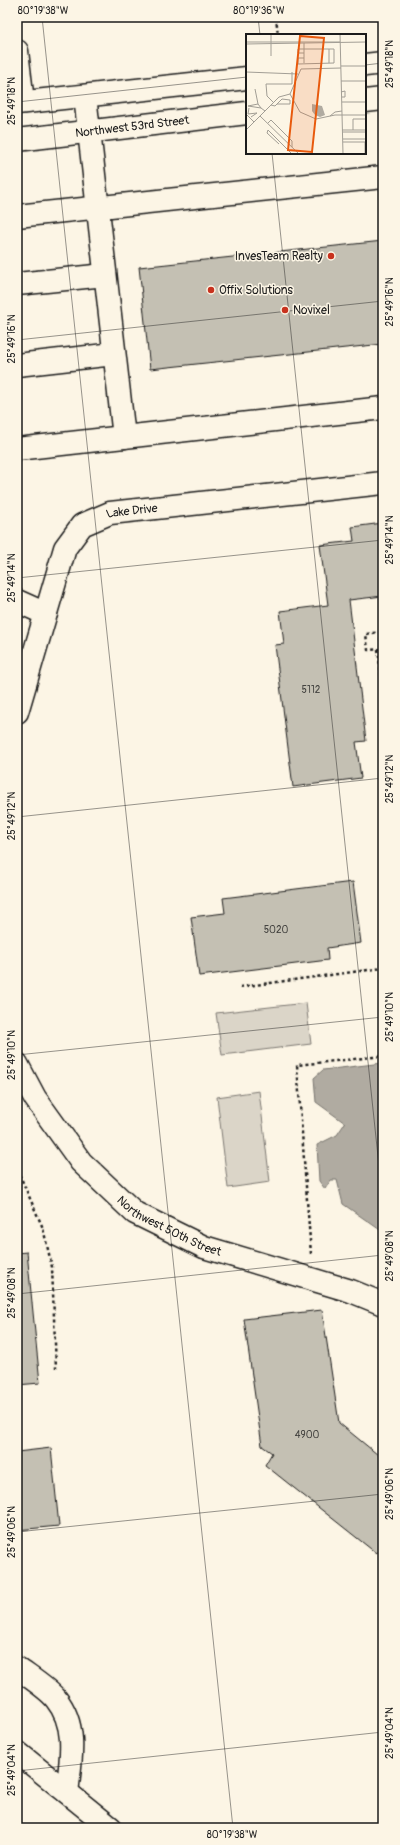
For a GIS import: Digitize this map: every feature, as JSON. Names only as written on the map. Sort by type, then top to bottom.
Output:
[{"type":"street","points":[[17,51],[20,103],[246,78]]},
{"type":"street","points":[[366,65],[383,63]]},
{"type":"street","points":[[85,96],[124,437]]},
{"type":"street","points":[[366,101],[383,99]]},
{"type":"street","name":"Northwest 53rd Street","points":[[17,140],[246,113]]},
{"type":"street","points":[[17,216],[98,209],[383,177]]},
{"type":"street","points":[[17,284],[105,275]]},
{"type":"street","points":[[17,365],[114,354]]},
{"type":"street","points":[[17,449],[383,408]]},
{"type":"street","name":"Lake Drive","points":[[17,712],[65,548],[82,526],[110,514],[383,483]]},
{"type":"street","points":[[17,601],[46,614]]},
{"type":"street","name":"Northwest 50th Street","points":[[17,1064],[35,1098],[81,1162],[135,1213],[204,1247],[351,1291],[383,1304]]},
{"type":"street","points":[[17,1668],[56,1699],[70,1722],[72,1750],[67,1792]]},
{"type":"street","points":[[17,1752],[67,1792],[107,1827]]},
{"type":"path","points":[[276,17],[278,34]]},
{"type":"path","points":[[380,632],[382,640],[382,649],[368,650],[366,634],[380,632]]},
{"type":"path","points":[[378,649],[383,691]]},
{"type":"path","points":[[383,723],[379,724],[383,747]]},
{"type":"path","points":[[240,987],[383,968]]},
{"type":"path","points":[[312,1279],[298,1065],[383,1056]]},
{"type":"path","points":[[17,1169],[43,1228],[52,1267],[56,1368]]},
{"type":"shaded area","points":[[306,1003],[311,1044],[222,1055],[216,1013]]},
{"type":"shaded area","points":[[383,1063],[383,1232],[343,1204],[337,1180],[331,1180],[325,1189],[319,1181],[317,1145],[337,1135],[345,1123],[316,1102],[314,1078],[323,1070]]},
{"type":"shaded area","points":[[259,1091],[270,1182],[228,1188],[217,1097]]},
{"type":"building","points":[[383,241],[383,344],[150,369],[139,267]]},
{"type":"building","points":[[383,523],[383,596],[349,600],[366,741],[356,742],[361,778],[293,787],[275,645],[284,644],[280,611],[328,605],[320,545],[354,541],[352,527]]},
{"type":"building","points":[[353,882],[361,943],[327,948],[328,960],[199,976],[191,917],[225,913],[223,898]]},
{"type":"building","points":[[27,1252],[40,1383],[17,1385],[17,1253]]},
{"type":"building","points":[[322,1310],[339,1423],[383,1459],[383,1542],[376,1553],[265,1465],[272,1453],[262,1446],[244,1319]]},
{"type":"building","points":[[51,1448],[59,1526],[17,1530],[17,1452]]},
{"type":"place","name":"InvesTeam Realty","points":[[331,256]]},
{"type":"place","name":"Offix Solutions","points":[[211,290]]},
{"type":"place","name":"Novixel","points":[[285,310]]}]
